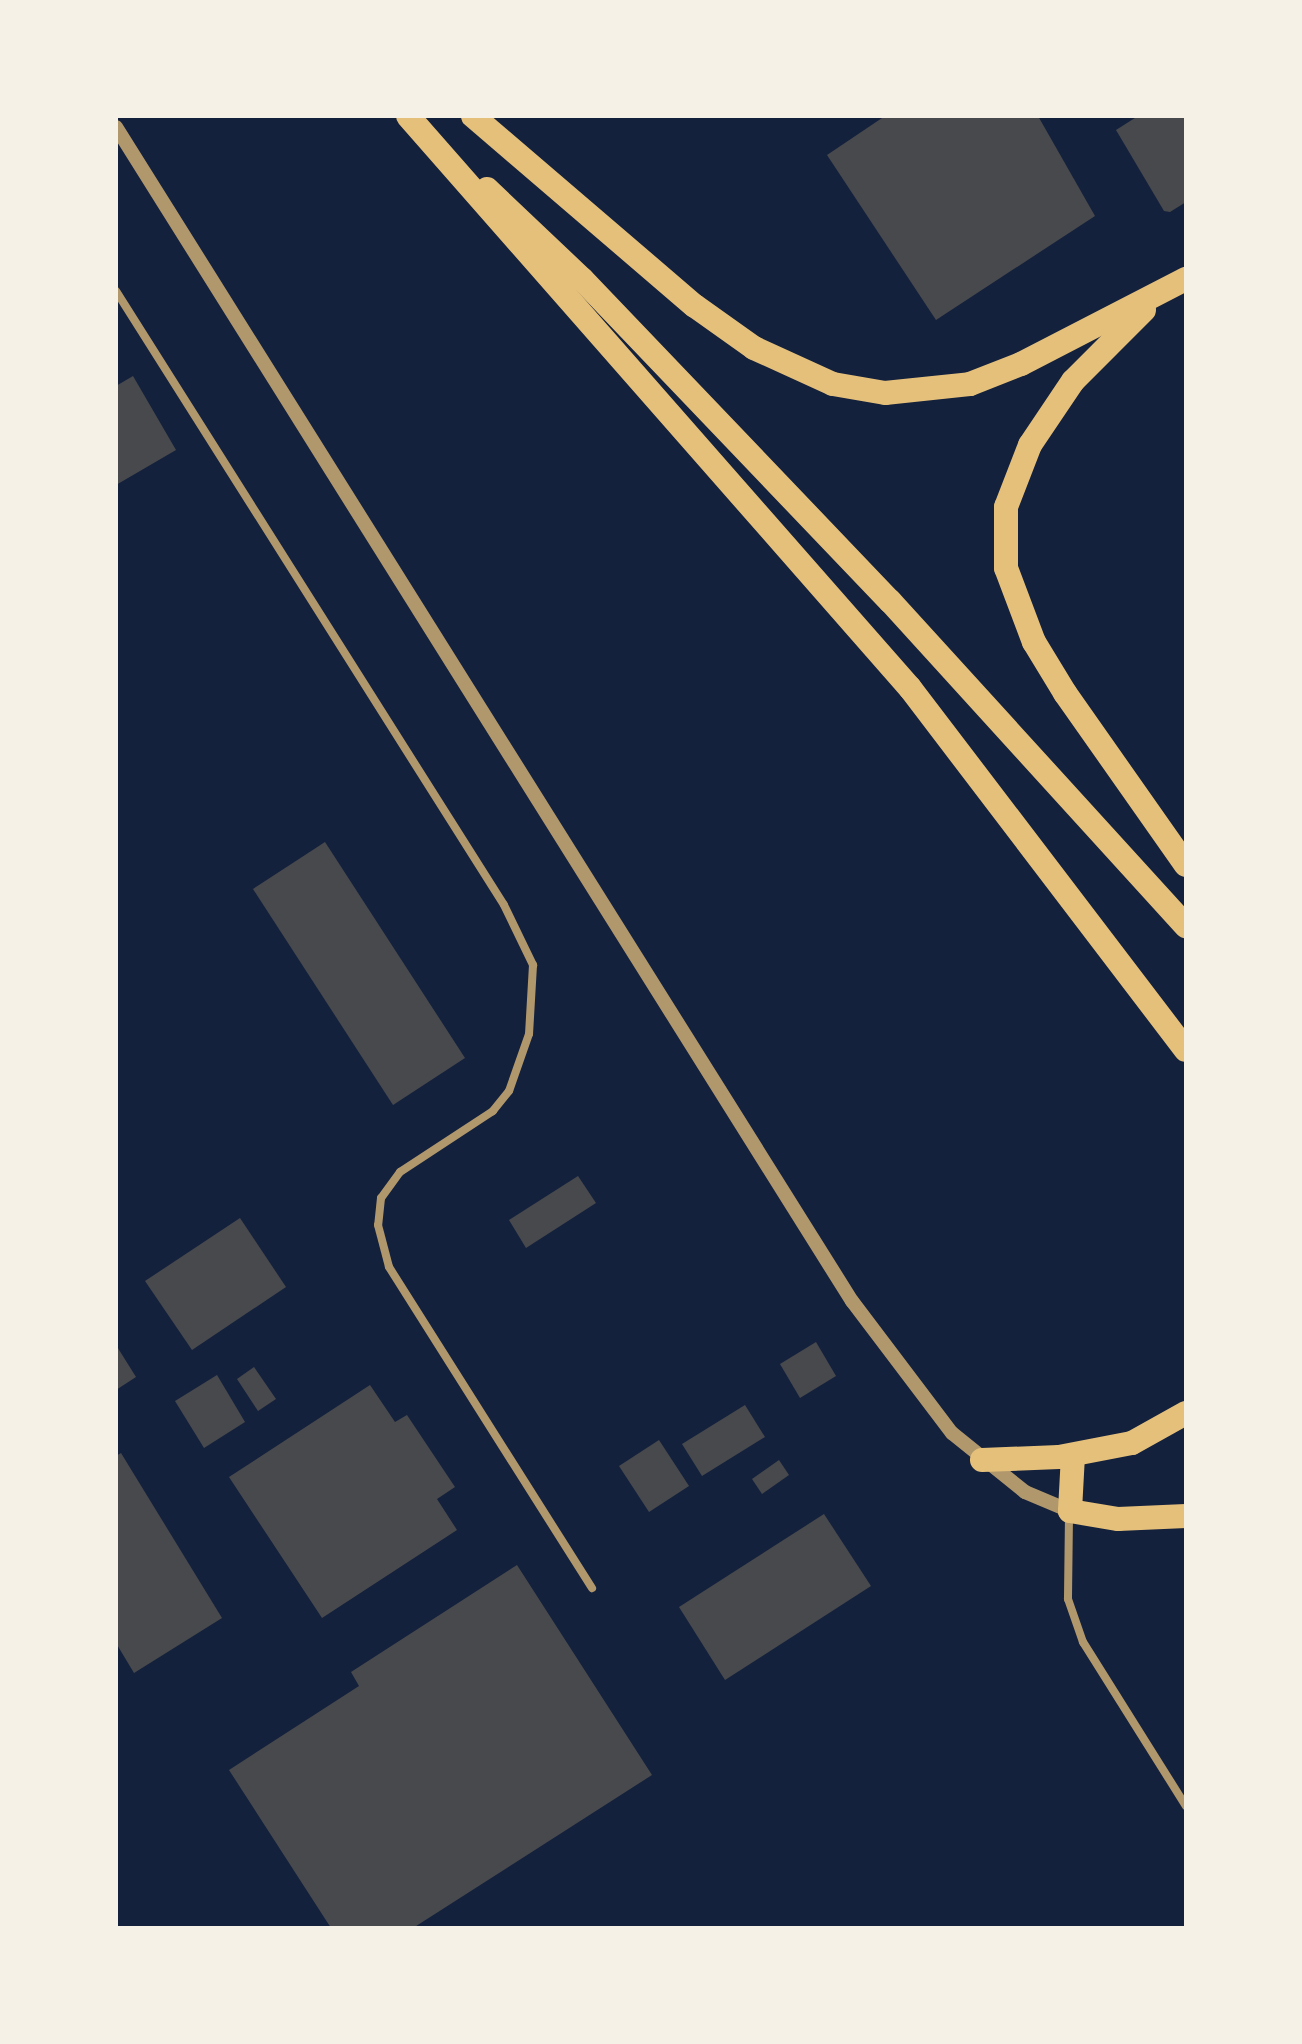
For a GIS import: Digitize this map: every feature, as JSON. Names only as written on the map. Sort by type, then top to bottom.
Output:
[{"type":"highway","points":[[409,116],[582,279],[740,443],[1186,926]]},
{"type":"highway","points":[[409,116],[910,688],[1186,1050]]},
{"type":"highway","points":[[473,116],[695,306],[754,348],[833,384],[885,393],[970,384],[1157,297],[1186,279]]},
{"type":"highway","points":[[1157,297],[1073,381],[1030,445],[1006,507],[1006,568],[1034,642],[1065,693],[1186,865]]},
{"type":"highway","points":[[982,1460],[1073,1455],[1132,1443],[1186,1413]]},
{"type":"highway","points":[[1073,1455],[1070,1511],[1118,1519],[1186,1516]]},
{"type":"street","points":[[116,127],[852,1301],[907,1381],[982,1460],[1025,1492],[1070,1511],[1067,1581],[1073,1617],[1094,1662],[1186,1806]]},
{"type":"street","points":[[116,291],[504,905],[533,965],[529,1034],[509,1091],[493,1111],[400,1172],[381,1198],[378,1225],[389,1267],[592,1588]]},
{"type":"building","points":[[885,116],[1038,116],[1095,216],[936,320],[827,155]]},
{"type":"building","points":[[1138,116],[1186,116],[1186,202],[1170,212],[1164,211],[1116,130]]},
{"type":"building","points":[[133,376],[176,450],[116,485],[116,386]]},
{"type":"building","points":[[325,842],[465,1058],[393,1105],[253,889]]},
{"type":"building","points":[[578,1176],[596,1203],[526,1248],[509,1220]]},
{"type":"building","points":[[240,1218],[286,1287],[192,1350],[145,1281]]},
{"type":"building","points":[[816,1342],[836,1376],[800,1398],[780,1364]]},
{"type":"building","points":[[116,1345],[136,1377],[116,1390]]},
{"type":"building","points":[[254,1367],[276,1399],[258,1411],[237,1379]]},
{"type":"building","points":[[217,1375],[245,1422],[204,1448],[175,1401]]},
{"type":"building","points":[[370,1385],[395,1422],[407,1415],[455,1487],[437,1499],[457,1530],[322,1618],[229,1477]]},
{"type":"building","points":[[745,1405],[765,1437],[702,1476],[682,1444]]},
{"type":"building","points":[[659,1440],[689,1486],[649,1512],[619,1466]]},
{"type":"building","points":[[121,1453],[222,1618],[134,1673],[116,1643],[116,1456]]},
{"type":"building","points":[[779,1460],[789,1475],[762,1494],[752,1479]]},
{"type":"building","points":[[824,1514],[871,1586],[725,1680],[679,1607]]},
{"type":"building","points":[[517,1565],[652,1775],[413,1928],[331,1928],[229,1770],[359,1686],[351,1672]]}]
